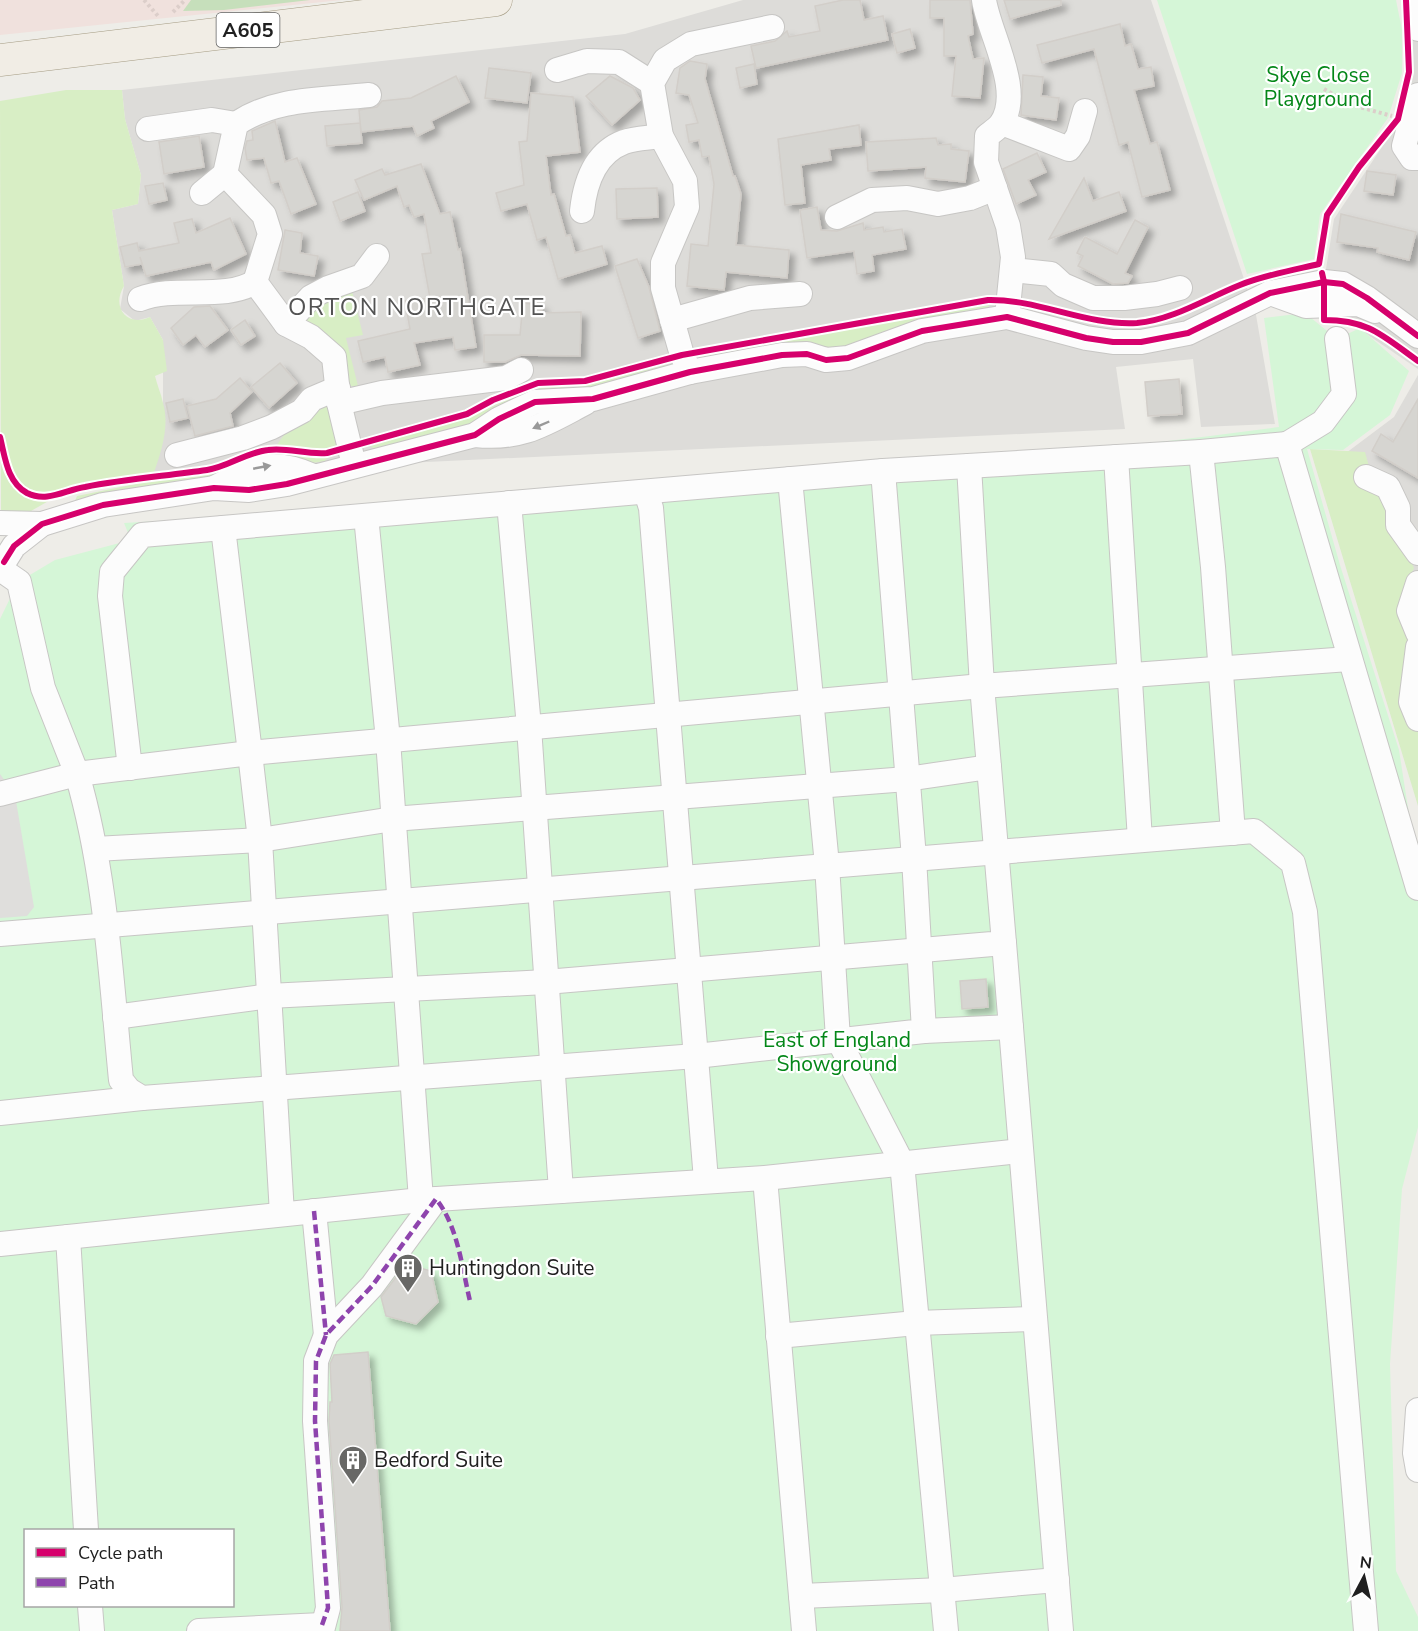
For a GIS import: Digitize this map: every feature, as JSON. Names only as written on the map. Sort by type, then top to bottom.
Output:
[{"type":"main road","name":"A605","points":[[0,60],[496,0]]},
{"type":"street","points":[[984,0],[1003,63],[1009,96],[1002,123],[987,136],[986,162],[1008,226],[1012,270],[1007,317]]},
{"type":"street","points":[[1416,0],[1418,30]]},
{"type":"street","points":[[690,372],[663,288],[663,263],[687,207],[685,181],[661,136],[652,83],[665,60],[691,44],[772,27]]},
{"type":"street","points":[[557,70],[587,61],[619,62],[652,83]]},
{"type":"street","points":[[148,129],[212,120],[236,124],[248,116],[288,103],[314,98],[369,95]]},
{"type":"street","points":[[1409,102],[1404,146],[1412,158],[1418,158]]},
{"type":"street","points":[[1002,123],[1068,149],[1078,136],[1085,111]]},
{"type":"street","points":[[202,193],[225,174],[236,124]]},
{"type":"street","points":[[582,211],[585,185],[598,162],[623,142],[661,136]]},
{"type":"street","points":[[140,299],[153,294],[180,291],[240,291],[255,282],[270,234],[264,215],[225,174]]},
{"type":"street","points":[[837,217],[872,200],[907,198],[938,204],[970,198],[995,188]]},
{"type":"street","points":[[286,324],[311,297],[328,288],[362,276],[377,256]]},
{"type":"street","points":[[1012,270],[1051,274],[1063,285],[1093,298],[1124,298],[1180,288]]},
{"type":"street","points":[[255,282],[286,324],[311,337],[334,357],[338,395],[354,465]]},
{"type":"street","points":[[0,524],[42,524],[103,505],[214,488],[249,490],[287,484],[475,435],[499,419],[535,402],[593,399],[690,372],[782,355],[807,354],[826,360],[848,358],[922,331],[1007,317],[1086,338],[1113,342],[1141,342],[1188,333],[1270,293],[1324,282],[1343,284],[1418,336]]},
{"type":"street","points":[[672,320],[750,298],[800,294]]},
{"type":"street","points":[[130,768],[110,596],[112,572],[142,535],[883,471],[1201,452],[1287,444],[1323,422],[1344,394],[1337,339]]},
{"type":"street","points":[[177,455],[243,438],[272,426],[302,411],[312,399],[506,378],[521,370]]},
{"type":"street","points":[[1287,444],[1418,888]]},
{"type":"street","points":[[1201,452],[1213,567],[1233,833]]},
{"type":"street","points":[[1116,457],[1140,840]]},
{"type":"street","points":[[969,466],[982,686],[998,852],[1020,1150],[1061,1631]]},
{"type":"street","points":[[883,471],[899,694],[914,858],[924,1031]]},
{"type":"street","points":[[1366,477],[1388,487],[1398,508],[1398,525],[1418,553]]},
{"type":"street","points":[[790,479],[827,865],[838,1039],[902,1163],[946,1631]]},
{"type":"street","points":[[646,492],[651,508],[706,1180]]},
{"type":"street","points":[[509,504],[529,728],[561,1191]]},
{"type":"street","points":[[199,1631],[322,1628],[328,1608],[315,1421],[316,1361],[326,1335],[372,1286],[429,1199],[411,1077],[388,740],[366,516]]},
{"type":"street","points":[[42,524],[14,546],[2,565],[19,582],[43,688],[77,774],[92,824],[106,925],[121,1080],[117,1091],[104,1102]]},
{"type":"street","points":[[223,528],[260,840],[282,1214]]},
{"type":"street","points":[[1418,583],[1409,611],[1418,633]]},
{"type":"street","points":[[1418,648],[1411,702],[1418,719]]},
{"type":"street","points":[[0,794],[77,774],[250,753],[982,686],[1349,659]]},
{"type":"street","points":[[95,849],[260,840],[393,819],[907,779],[989,767]]},
{"type":"street","points":[[0,933],[1254,831],[1293,863],[1305,912],[1366,1631]]},
{"type":"street","points":[[115,1017],[269,996],[546,982],[1004,943]]},
{"type":"street","points":[[0,1113],[142,1098],[696,1056],[924,1031],[1011,1027]]},
{"type":"street","points":[[121,1080],[129,1090],[142,1098]]},
{"type":"street","points":[[0,1244],[429,1199],[765,1178],[1020,1150]]},
{"type":"street","points":[[765,1178],[804,1631]]},
{"type":"street","points":[[314,1211],[326,1335]]},
{"type":"street","points":[[68,1237],[86,1529]]},
{"type":"street","points":[[778,1336],[916,1323],[1034,1320]]},
{"type":"street","points":[[1418,1410],[1415,1453],[1418,1470]]},
{"type":"street","points":[[801,1596],[942,1590],[1057,1580]]},
{"type":"street","points":[[90,1607],[92,1631]]},
{"type":"path","points":[[144,0],[157,16],[179,9],[185,0]]},
{"type":"path","points":[[1324,89],[1352,105],[1370,111],[1385,112],[1397,120],[1409,102]]},
{"type":"shaded area","points":[[0,0],[342,0],[0,35]]},
{"type":"shaded area","points":[[743,0],[1151,0],[1256,315],[1275,424],[1201,427],[1193,359],[1116,367],[1125,429],[153,475],[163,403],[163,340],[150,317],[135,321],[120,309],[124,286],[112,210],[138,204],[141,175],[125,119],[122,90],[625,34]]},
{"type":"shaded area","points":[[1408,0],[1418,0],[1418,369],[1346,320],[1326,269],[1334,219],[1404,114]]},
{"type":"shaded area","points":[[1418,375],[1418,790],[1346,453],[1394,417]]},
{"type":"shaded area","points":[[0,774],[15,795],[34,907],[27,916],[0,918]]},
{"type":"green space","points":[[191,0],[310,0],[224,10],[183,11]]},
{"type":"green space","name":"Skye Close Playground","points":[[1157,0],[1396,0],[1402,30],[1402,73],[1388,118],[1320,214],[1314,259],[1247,274]]},
{"type":"green space","points":[[66,90],[122,90],[125,119],[141,175],[138,204],[112,210],[124,286],[119,301],[120,308],[128,318],[142,320],[150,317],[163,340],[167,371],[155,376],[165,412],[164,439],[153,475],[59,495],[31,511],[1,513],[0,101]]},
{"type":"green space","points":[[352,291],[363,335],[346,338],[358,386],[345,386],[300,321],[316,302]]},
{"type":"green space","points":[[989,305],[988,310],[841,349],[802,346],[708,359],[699,356]]},
{"type":"green space","name":"East of England Showground","points":[[1305,313],[1337,339],[1360,328],[1409,371],[1390,415],[1343,450],[1307,449],[1340,565],[1399,750],[1418,872],[1418,1127],[1402,1189],[1390,1364],[1396,1571],[1418,1617],[1418,1631],[0,1631],[0,619],[18,582],[55,560],[131,540],[124,523],[703,486],[991,460],[1279,427],[1264,318]]},
{"type":"green space","points":[[666,365],[662,373],[376,450],[370,446],[469,417],[537,386],[574,388]]},
{"type":"green space","points":[[329,404],[338,443],[325,461],[75,501],[77,496],[150,481],[198,476],[273,453],[289,429],[311,412]]},
{"type":"green space","points":[[1310,449],[1365,452],[1371,474],[1414,568],[1400,600],[1412,647],[1418,729],[1418,806]]},
{"type":"building","points":[[843,0],[860,0],[864,20],[883,16],[888,40],[756,68],[751,46],[775,41],[787,31],[789,37],[820,31],[815,6]]},
{"type":"building","points":[[930,0],[970,0],[973,34],[968,36],[973,59],[984,58],[980,98],[952,96],[956,56],[944,56],[944,18],[930,18]]},
{"type":"building","points":[[1004,0],[1061,0],[1061,5],[1010,19]]},
{"type":"building","points":[[1120,24],[1125,46],[1131,44],[1138,69],[1151,67],[1154,86],[1134,90],[1150,144],[1157,142],[1170,190],[1142,197],[1128,142],[1119,145],[1094,49],[1042,63],[1037,45]]},
{"type":"building","points":[[910,29],[915,48],[897,53],[892,34]]},
{"type":"building","points":[[690,61],[707,64],[705,79],[733,176],[735,176],[741,194],[736,245],[789,250],[787,278],[726,272],[724,290],[687,286],[691,244],[708,246],[714,184],[709,156],[702,157],[699,140],[689,142],[686,125],[698,123],[689,95],[676,93],[680,68]]},
{"type":"building","points":[[754,64],[757,84],[740,88],[736,68]]},
{"type":"building","points":[[489,68],[531,73],[527,103],[485,98]]},
{"type":"building","points":[[1023,75],[1043,77],[1041,96],[1059,98],[1056,120],[1021,115]]},
{"type":"building","points":[[456,76],[469,102],[431,121],[434,128],[417,136],[413,126],[361,132],[359,110],[377,107],[382,101],[411,98]]},
{"type":"building","points":[[610,76],[633,88],[640,100],[612,125],[586,96]]},
{"type":"building","points":[[531,93],[573,97],[580,152],[546,156],[551,195],[554,194],[566,236],[570,235],[575,253],[602,246],[607,264],[558,279],[546,237],[537,240],[527,204],[501,211],[496,193],[524,185],[519,142],[527,141]]},
{"type":"building","points":[[275,121],[285,162],[297,158],[316,204],[291,214],[279,181],[271,183],[264,158],[247,160],[245,148],[247,141],[253,140],[252,131]]},
{"type":"building","points":[[360,123],[362,143],[327,146],[325,126]]},
{"type":"building","points":[[859,125],[861,145],[829,149],[831,160],[801,165],[805,203],[785,205],[778,139]]},
{"type":"building","points":[[199,136],[204,167],[164,174],[159,142]]},
{"type":"building","points":[[936,138],[938,145],[951,144],[951,149],[969,151],[965,182],[925,178],[926,167],[868,171],[866,142]]},
{"type":"building","points":[[1037,153],[1046,172],[1028,180],[1036,195],[1016,204],[1003,169]]},
{"type":"building","points":[[421,164],[440,214],[450,212],[458,250],[460,249],[476,347],[455,350],[453,337],[414,343],[420,365],[388,372],[385,357],[363,362],[358,341],[410,329],[405,301],[430,298],[422,254],[431,253],[424,214],[414,217],[409,205],[404,207],[397,186],[364,200],[355,180],[382,169],[385,175]]},
{"type":"building","points":[[1367,171],[1396,175],[1393,195],[1364,191]]},
{"type":"building","points":[[1084,178],[1093,201],[1119,192],[1126,211],[1049,239]]},
{"type":"building","points":[[163,183],[167,200],[149,204],[145,186]]},
{"type":"building","points":[[657,188],[658,217],[617,219],[616,189]]},
{"type":"building","points":[[358,192],[365,211],[340,221],[333,202]]},
{"type":"building","points":[[817,207],[821,230],[837,231],[863,223],[864,230],[883,227],[884,232],[902,229],[906,249],[872,255],[874,271],[857,274],[854,251],[807,258],[800,210]]},
{"type":"building","points":[[1341,214],[1416,232],[1409,260],[1377,252],[1378,248],[1337,242]]},
{"type":"building","points":[[230,218],[246,254],[214,270],[211,262],[146,276],[140,257],[142,264],[125,267],[120,247],[137,243],[139,251],[179,243],[174,223],[192,219],[196,233]]},
{"type":"building","points":[[1135,220],[1148,227],[1125,273],[1132,276],[1128,283],[1113,284],[1078,266],[1083,256],[1077,253],[1085,237],[1117,254]]},
{"type":"building","points":[[285,230],[302,233],[300,253],[318,256],[314,276],[278,270]]},
{"type":"building","points":[[637,259],[649,287],[660,331],[638,338],[615,266]]},
{"type":"building","points":[[523,303],[542,305],[541,313],[581,312],[580,356],[521,355],[505,362],[484,362],[484,335],[520,335]]},
{"type":"building","points":[[210,306],[228,330],[205,347],[196,335],[183,345],[171,328],[194,307]]},
{"type":"building","points":[[245,320],[255,336],[241,345],[231,330]]},
{"type":"building","points":[[280,363],[297,383],[269,408],[251,387]]},
{"type":"building","points":[[240,378],[252,392],[230,413],[233,426],[195,436],[187,406],[216,399]]},
{"type":"building","points":[[1179,379],[1182,414],[1148,416],[1145,382]]},
{"type":"building","points":[[183,399],[188,418],[170,422],[166,403]]},
{"type":"building","points":[[1418,399],[1418,478],[1372,451],[1381,434],[1393,442]]},
{"type":"building","points":[[986,979],[988,1007],[962,1009],[960,981]]},
{"type":"building","name":"Huntingdon Suite","points":[[406,1264],[431,1271],[438,1302],[416,1324],[386,1316],[381,1297]]},
{"type":"building","points":[[368,1352],[390,1631],[340,1631],[342,1607],[329,1421],[330,1402],[332,1402],[330,1364],[334,1355]]},
{"type":"marked path","points":[[322,1625],[328,1608],[315,1421],[316,1361],[326,1335],[372,1286],[436,1199],[454,1234],[470,1301]]},
{"type":"marked path","points":[[314,1211],[326,1335]]},
{"type":"cycle path","points":[[0,437],[8,468],[15,482],[27,493],[42,497],[100,484],[215,468],[260,451],[282,449],[327,453],[467,414],[493,400],[538,383],[585,381],[682,355],[988,300],[1026,304],[1099,321],[1118,323],[1137,323],[1164,318],[1250,281],[1319,264],[1327,215],[1359,167],[1398,119],[1409,72],[1406,0]]},
{"type":"cycle path","points":[[1322,273],[1324,320],[1364,326],[1385,337],[1418,361]]},
{"type":"cycle path","points":[[4,562],[14,546],[42,524],[103,505],[214,488],[249,490],[287,484],[475,435],[499,419],[535,402],[593,399],[690,372],[782,355],[807,354],[826,360],[848,358],[922,331],[1007,317],[1086,338],[1113,342],[1141,342],[1188,333],[1270,293],[1324,282],[1343,284],[1367,298],[1418,336]]},
{"type":"place","name":"Huntingdon Suite","points":[[408,1294]]},
{"type":"place","name":"Bedford Suite","points":[[353,1486]]},
{"type":"district","name":"ORTON NORTHGATE","points":[[417,307]]}]
